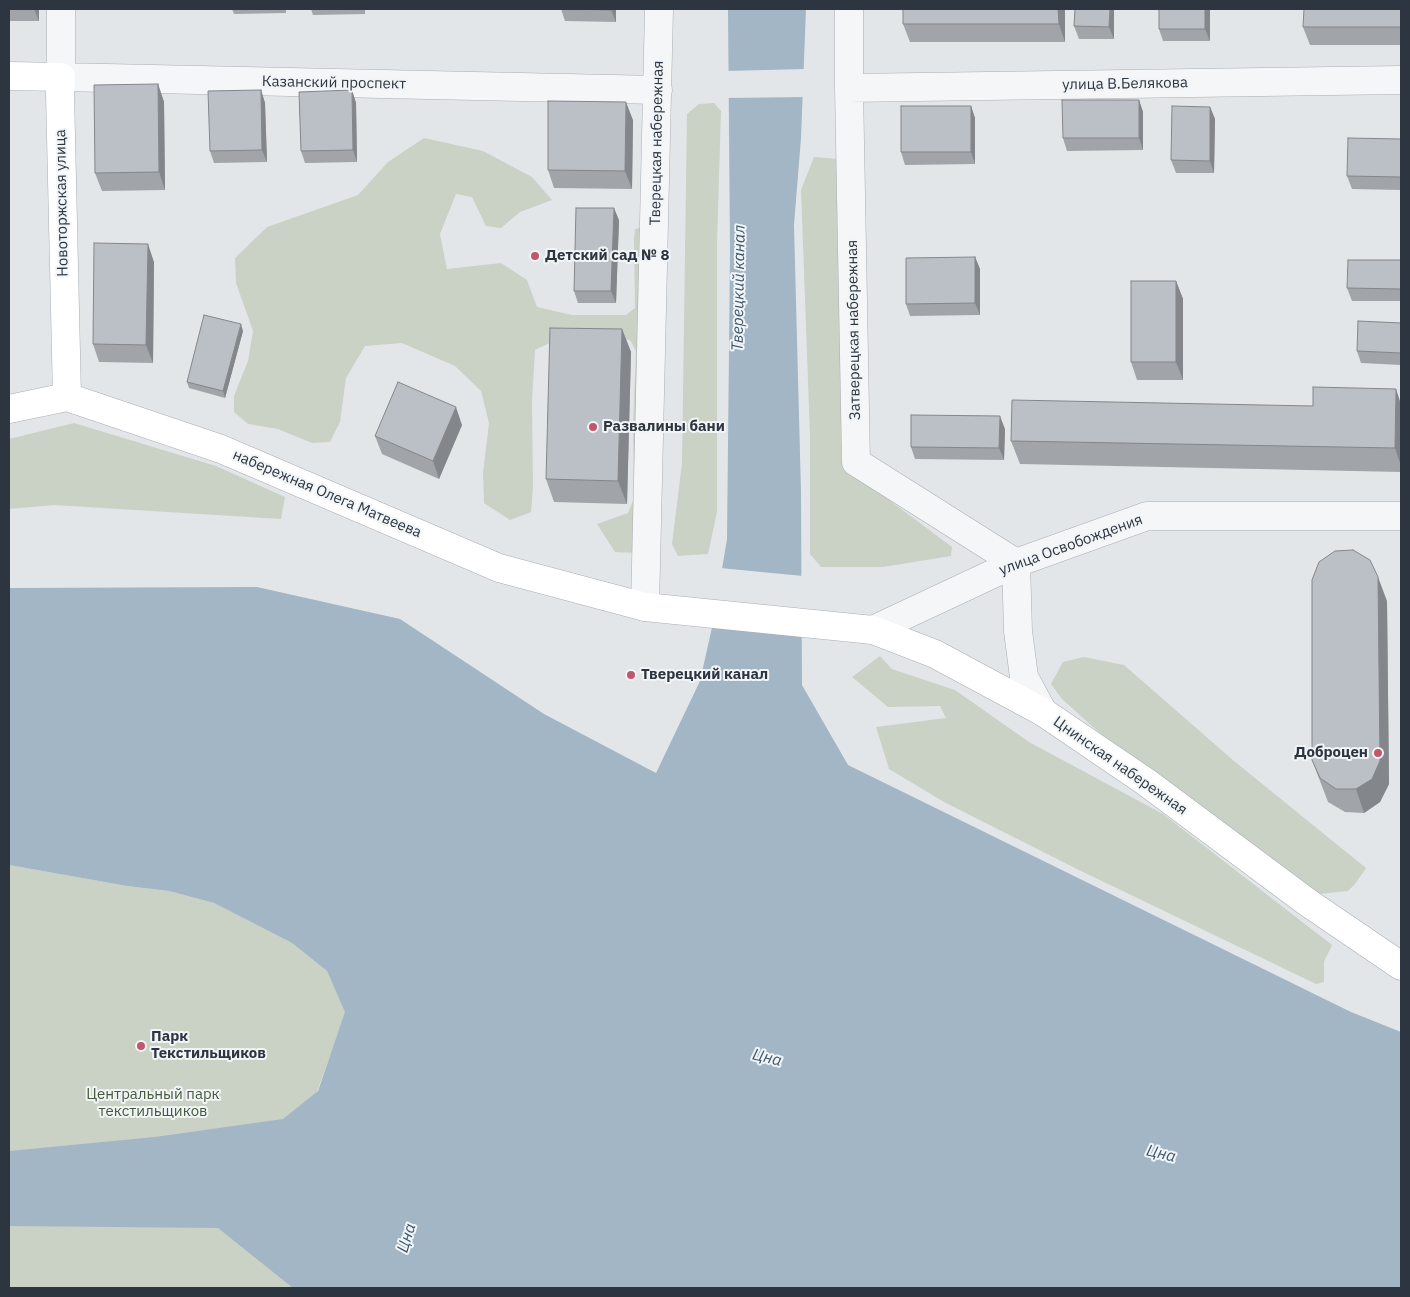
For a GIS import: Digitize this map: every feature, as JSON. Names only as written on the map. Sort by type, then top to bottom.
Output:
[{"type":"main road","name":"Казанский проспект","points":[[9,76],[61,77]]},
{"type":"main road","name":"Новоторжская улица","points":[[61,77],[67,397]]},
{"type":"main road","points":[[9,409],[67,397]]},
{"type":"main road","name":"набережная Олега Матвеева","points":[[67,397],[221,449],[500,568],[645,608],[812,623]]},
{"type":"main road","name":"Цнинская набережная","points":[[812,623],[873,630],[935,654],[1043,712],[1146,782],[1307,902],[1401,966]]},
{"type":"street","name":"Новоторжская улица","points":[[61,9],[61,77]]},
{"type":"street","name":"Тверецкая набережная","points":[[645,608],[659,9]]},
{"type":"street","name":"Затверецкая набережная","points":[[849,9],[856,462],[1016,563]]},
{"type":"street","name":"Казанский проспект","points":[[61,77],[658,90]]},
{"type":"street","name":"улица В.Белякова","points":[[849,88],[1401,80]]},
{"type":"street","name":"улица Освобождения","points":[[873,630],[1016,563],[1147,516],[1401,516]]},
{"type":"street","points":[[1016,563],[1018,631],[1024,677],[1043,712]]},
{"type":"green space","points":[[714,103],[721,111],[717,243],[717,512],[708,554],[678,556],[672,544],[682,463],[687,114],[699,104]]},
{"type":"green space","points":[[424,138],[483,151],[532,177],[552,200],[520,212],[501,228],[486,226],[472,197],[456,194],[440,234],[447,269],[501,263],[527,280],[537,307],[572,315],[626,315],[635,308],[635,229],[646,227],[635,553],[615,552],[597,524],[628,513],[634,498],[633,425],[636,351],[630,340],[605,337],[558,339],[535,350],[532,401],[533,487],[531,512],[510,520],[484,503],[483,473],[489,423],[481,391],[455,366],[402,343],[365,346],[346,378],[340,422],[330,442],[312,443],[278,429],[248,424],[234,412],[234,396],[248,361],[253,331],[236,283],[235,258],[267,227],[358,195],[388,162]]},
{"type":"green space","points":[[814,157],[838,159],[865,482],[952,547],[951,556],[883,567],[821,567],[810,554],[810,436],[801,190]]},
{"type":"green space","points":[[74,423],[216,466],[285,497],[281,519],[54,505],[9,509],[9,439]]},
{"type":"green space","points":[[880,656],[892,669],[955,690],[1029,742],[1163,814],[1332,945],[1324,962],[1324,982],[1316,984],[1079,870],[944,802],[889,769],[876,727],[946,718],[940,706],[888,707],[852,677]]},
{"type":"green space","points":[[1084,657],[1124,665],[1234,761],[1366,868],[1355,884],[1348,891],[1319,894],[1113,745],[1062,699],[1051,684],[1063,662]]},
{"type":"green space","name":"Центральный парк текстильщиков","points":[[9,865],[127,886],[169,891],[214,903],[292,943],[327,971],[346,1012],[303,1130],[281,1173],[293,1288],[9,1288]]},
{"type":"water","name":"Цна","points":[[728,9],[806,9],[801,138],[794,225],[801,492],[802,685],[848,765],[1351,1012],[1401,1032],[1401,1288],[293,1288],[218,1228],[9,1226],[9,1151],[155,1137],[283,1119],[318,1091],[345,1012],[327,971],[292,943],[214,903],[169,891],[127,886],[9,865],[9,588],[257,587],[400,619],[544,714],[656,773],[700,681],[713,623],[727,539],[730,253]]},
{"type":"pier","points":[[806,69],[805,97],[726,98],[726,71]]},
{"type":"pier","points":[[720,568],[803,576],[804,628],[712,615]]},
{"type":"building","points":[[561,9],[611,9],[611,10]]},
{"type":"building","points":[[903,9],[1058,9],[1059,24],[903,24]]},
{"type":"building","points":[[1075,9],[1110,9],[1109,27],[1074,26]]},
{"type":"building","points":[[1159,9],[1205,9],[1205,29],[1159,29]]},
{"type":"building","points":[[1304,9],[1401,9],[1401,27],[1303,27]]},
{"type":"building","points":[[158,84],[159,172],[95,173],[94,85]]},
{"type":"building","points":[[261,90],[262,150],[210,151],[208,91]]},
{"type":"building","points":[[352,90],[353,150],[301,151],[299,92]]},
{"type":"building","points":[[1062,100],[1139,100],[1139,138],[1063,138]]},
{"type":"building","points":[[548,101],[626,102],[625,171],[548,170]]},
{"type":"building","points":[[901,106],[971,106],[971,152],[901,152]]},
{"type":"building","points":[[1172,106],[1210,107],[1210,161],[1171,160]]},
{"type":"building","points":[[1348,138],[1401,139],[1401,177],[1347,176]]},
{"type":"building","points":[[576,208],[614,208],[611,291],[574,291]]},
{"type":"building","points":[[94,243],[148,244],[146,345],[93,344]]},
{"type":"building","points":[[975,257],[975,303],[906,304],[906,258]]},
{"type":"building","points":[[1348,260],[1401,260],[1401,289],[1347,288]]},
{"type":"building","points":[[1131,281],[1176,281],[1176,362],[1131,362]]},
{"type":"building","points":[[204,315],[241,324],[223,391],[187,382]]},
{"type":"building","points":[[1358,321],[1401,323],[1401,353],[1357,351]]},
{"type":"building","name":"Развалины бани","points":[[550,328],[622,329],[618,481],[546,479]]},
{"type":"building","points":[[398,382],[456,407],[433,461],[375,436]]},
{"type":"building","points":[[1313,387],[1396,389],[1395,448],[1011,441],[1012,400],[1313,406]]},
{"type":"building","points":[[911,415],[1000,416],[999,448],[911,447]]},
{"type":"building","points":[[1353,550],[1370,560],[1378,577],[1380,761],[1372,779],[1356,789],[1336,789],[1320,778],[1312,760],[1312,580],[1319,562],[1335,551]]},
{"type":"place","name":"Детский сад № 8","points":[[535,256]]},
{"type":"place","name":"Развалины бани","points":[[593,427]]},
{"type":"place","name":"Тверецкий канал","points":[[631,675]]},
{"type":"place","name":"Доброцен","points":[[1378,753]]},
{"type":"place","name":"Парк Текстильщиков","points":[[141,1046]]}]
